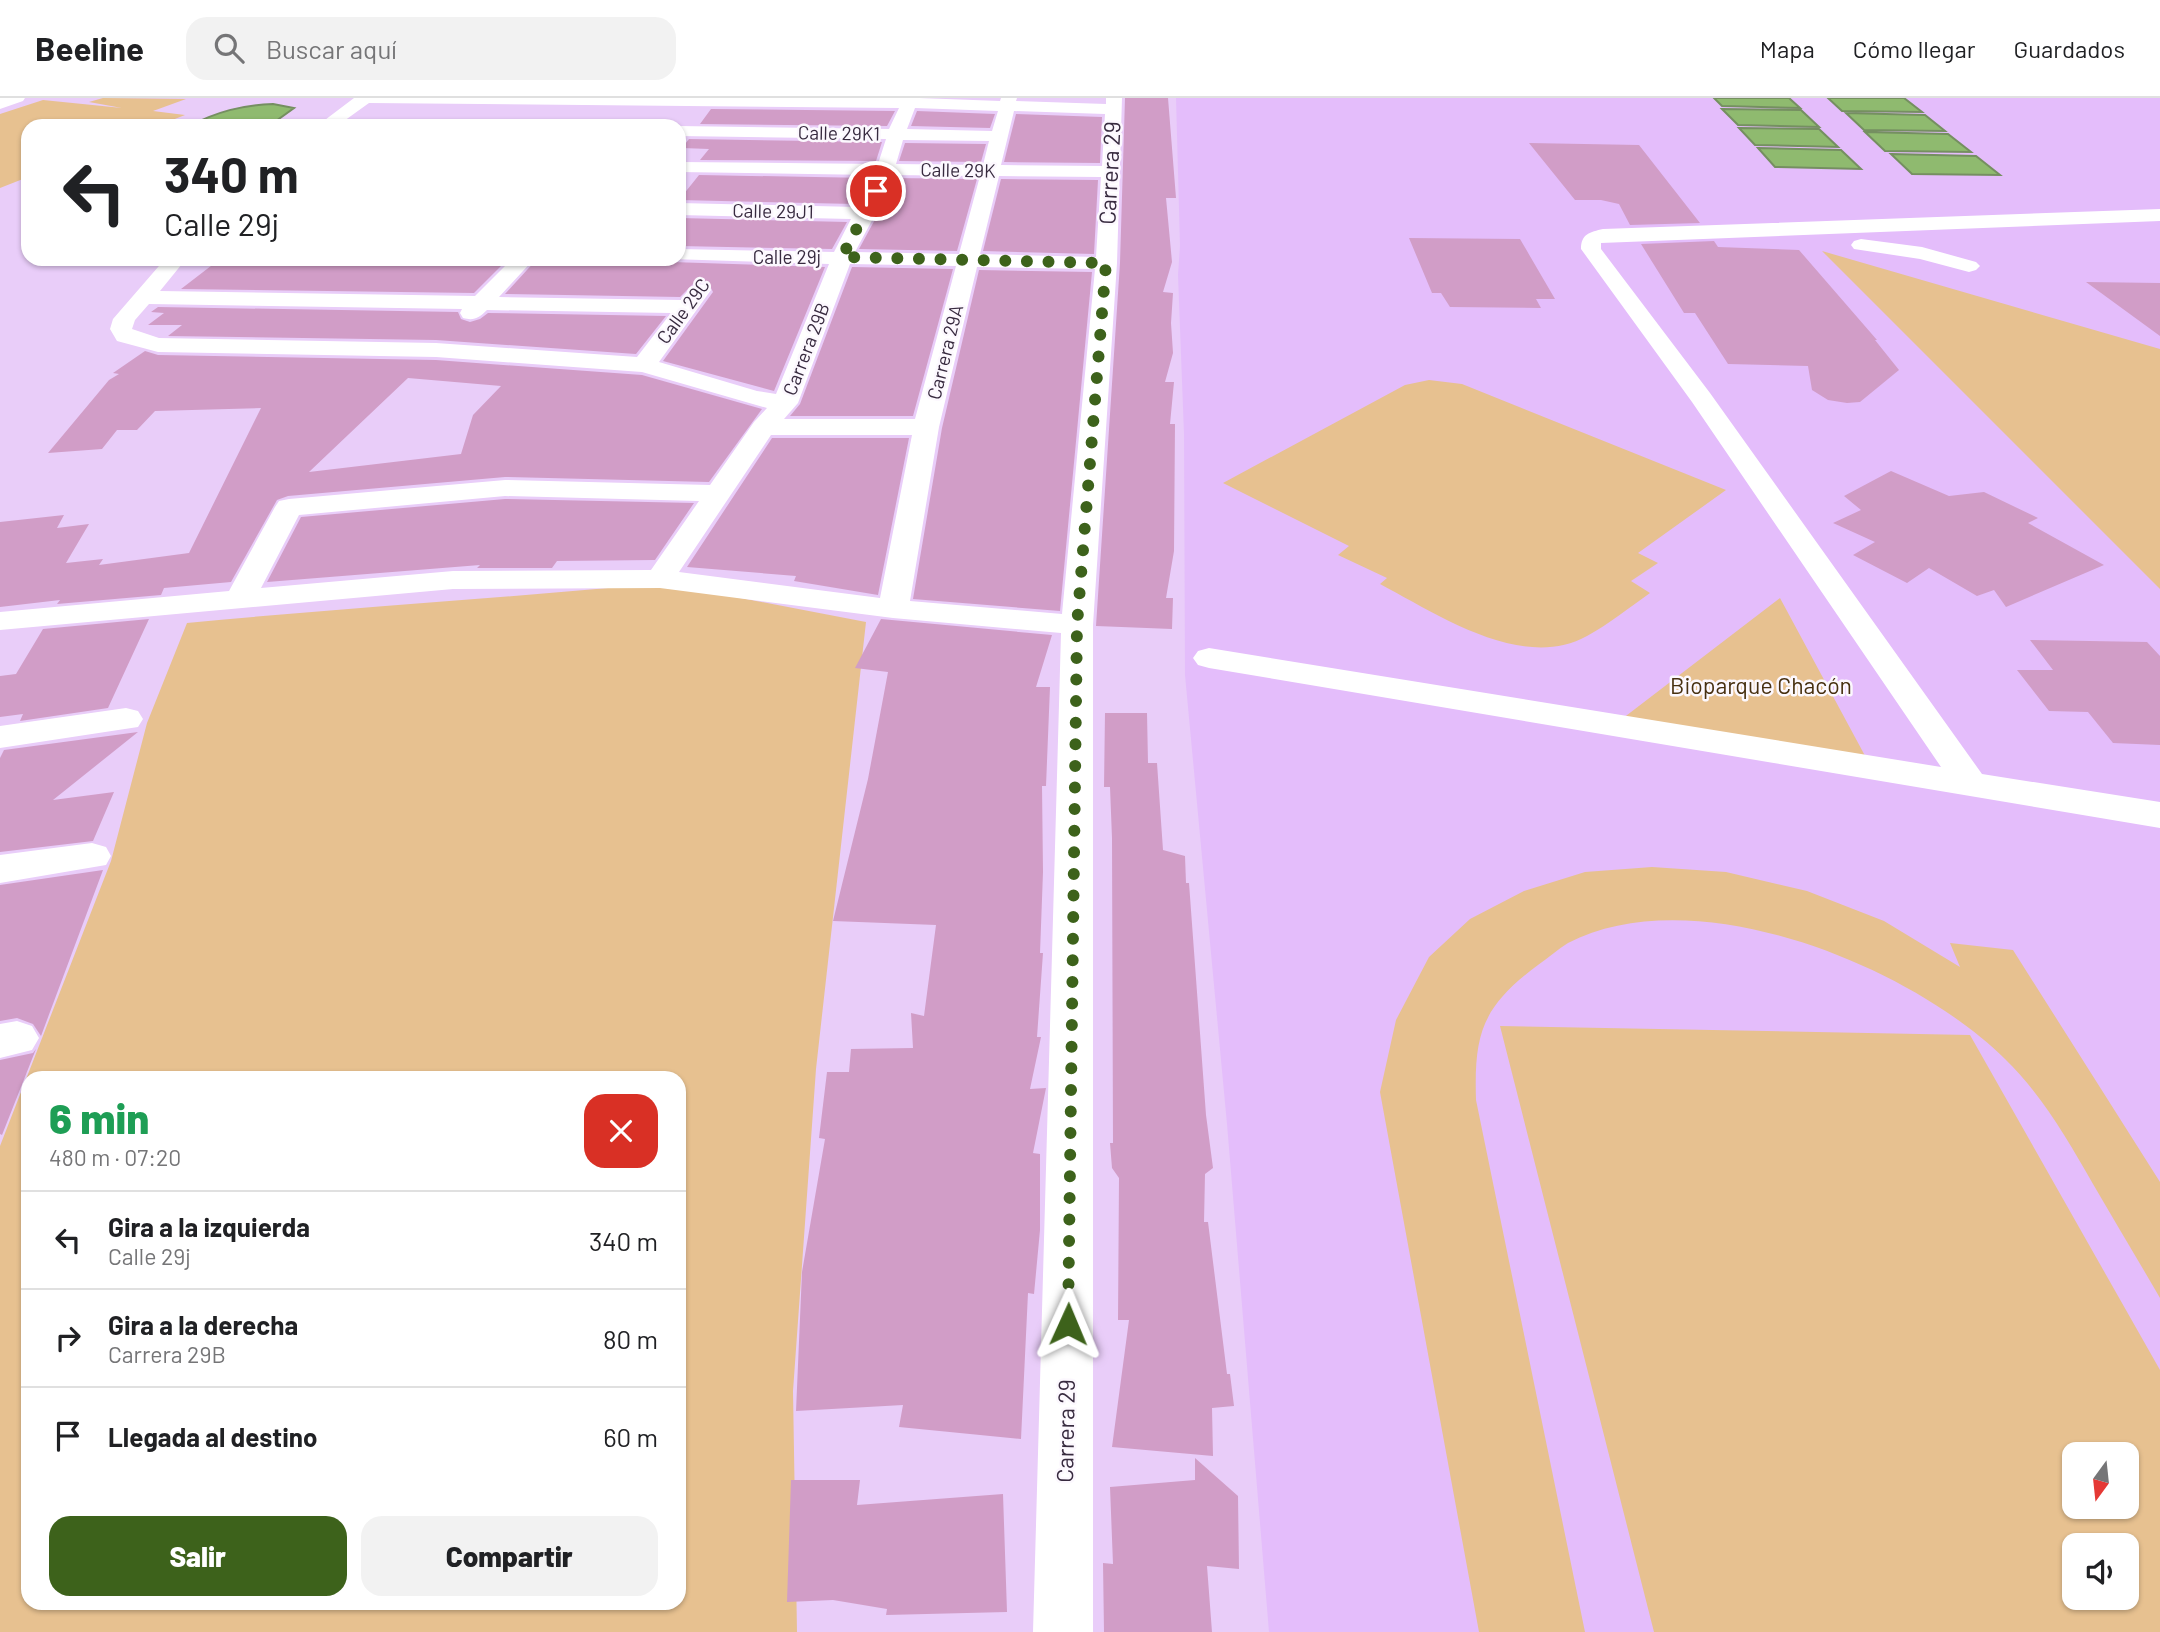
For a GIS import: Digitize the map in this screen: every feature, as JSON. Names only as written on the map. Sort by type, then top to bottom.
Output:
[{"type":"street","points":[[0,104],[17,98]]},
{"type":"street","points":[[336,119],[365,98],[1114,103]]},
{"type":"street","points":[[638,118],[651,99]]},
{"type":"street","name":"Carrera 29B","points":[[660,579],[763,427],[785,403],[842,257],[886,170],[896,134],[911,101]]},
{"type":"street","name":"Carrera 29A","points":[[892,609],[926,427],[1008,101]]},
{"type":"street","name":"Carrera 29","points":[[1063,1632],[1077,625],[1106,263],[1114,103]]},
{"type":"street","name":"Calle 29K1","points":[[686,131],[999,136]]},
{"type":"street","name":"Calle 29K","points":[[686,167],[1110,172]]},
{"type":"street","name":"Calle 29J1","points":[[686,209],[866,213]]},
{"type":"street","points":[[1971,784],[1701,398],[1583,235],[2160,215]]},
{"type":"street","points":[[1754,230],[1790,239],[1922,253],[1969,266]]},
{"type":"street","name":"Calle 29j","points":[[686,255],[1106,263]]},
{"type":"street","name":"Calle 29C","points":[[644,365],[689,307],[722,257]]},
{"type":"street","points":[[170,266],[124,319],[121,329],[125,336],[158,345],[436,350],[644,365],[754,398],[785,403]]},
{"type":"street","points":[[436,350],[517,266]]},
{"type":"street","points":[[144,297],[482,301],[689,307]]},
{"type":"street","points":[[763,427],[926,427]]},
{"type":"street","points":[[240,599],[289,507],[505,488],[717,493]]},
{"type":"street","points":[[0,621],[453,580],[660,579],[892,609],[1077,625]]},
{"type":"street","points":[[1209,658],[2160,815]]},
{"type":"street","points":[[0,737],[126,719]]},
{"type":"street","points":[[0,869],[92,856]]},
{"type":"shaded area","points":[[1176,98],[2160,98],[2160,1632],[1269,1632],[1227,1124],[1185,675],[1184,434],[1178,275],[1180,246]]},
{"type":"shaded area","points":[[1714,98],[1789,98],[1800,108],[1722,106]]},
{"type":"shaded area","points":[[1828,98],[1904,98],[1922,112],[1842,111]]},
{"type":"shaded area","points":[[273,104],[294,108],[279,119],[205,119],[230,110]]},
{"type":"shaded area","points":[[1722,109],[1801,110],[1819,127],[1738,125]]},
{"type":"shaded area","points":[[1846,113],[1925,115],[1945,131],[1864,130]]},
{"type":"shaded area","points":[[1739,128],[1819,129],[1838,147],[1755,145]]},
{"type":"shaded area","points":[[1865,132],[1948,134],[1971,152],[1885,151]]},
{"type":"shaded area","points":[[1758,148],[1841,150],[1861,169],[1775,167]]},
{"type":"shaded area","points":[[1891,154],[1976,156],[2000,175],[1912,174]]},
{"type":"green space","points":[[103,98],[186,99],[153,111],[185,115],[175,119],[21,119],[21,180],[0,188],[0,114],[43,100],[122,108],[89,102]]},
{"type":"green space","points":[[1822,251],[2160,349],[2160,589]]},
{"type":"green space","points":[[1429,380],[1462,384],[1726,490],[1638,553],[1658,563],[1631,581],[1650,593],[1587,636],[1562,645],[1535,647],[1480,635],[1427,610],[1380,584],[1387,578],[1338,555],[1349,546],[1223,483],[1405,385]]},
{"type":"green space","points":[[620,587],[684,587],[866,622],[816,1069],[793,1391],[797,1632],[0,1632],[0,1146],[21,1092],[21,1610],[686,1610],[686,1071],[29,1071],[111,861],[147,723],[187,623]]},
{"type":"green space","name":"Bioparque Chacón","points":[[1780,598],[1870,765],[1618,722]]},
{"type":"green space","points":[[1652,867],[1726,872],[1807,891],[1884,921],[1960,967],[1950,943],[2013,950],[2160,1182],[2160,1298],[2064,1135],[2031,1088],[2005,1059],[1964,1025],[1915,992],[1859,964],[1799,941],[1737,926],[1677,920],[1619,925],[1568,943],[1519,980],[1493,1009],[1480,1039],[1476,1100],[1585,1632],[1479,1632],[1380,1092],[1396,1020],[1429,957],[1470,919],[1524,891],[1585,872]]},
{"type":"green space","points":[[1500,1026],[1970,1035],[2160,1370],[2160,1632],[1654,1632]]},
{"type":"building","points":[[1125,98],[1168,98],[1176,198],[1166,198],[1172,262],[1163,292],[1173,293],[1173,353],[1165,382],[1174,382],[1170,424],[1175,424],[1174,551],[1166,598],[1173,598],[1172,629],[1096,626],[1120,263]]},
{"type":"building","points":[[711,109],[895,111],[887,126],[700,124]]},
{"type":"building","points":[[917,111],[995,114],[990,128],[911,126]]},
{"type":"building","points":[[1016,114],[1102,117],[1100,163],[1004,162]]},
{"type":"building","points":[[689,139],[882,142],[876,161],[700,160],[709,149],[686,148]]},
{"type":"building","points":[[905,143],[986,144],[981,162],[899,161]]},
{"type":"building","points":[[1529,143],[1639,145],[1700,223],[1630,225],[1619,204],[1601,200],[1575,200]]},
{"type":"building","points":[[699,175],[869,178],[855,204],[686,200],[686,191]]},
{"type":"building","points":[[893,178],[977,179],[957,251],[859,249]]},
{"type":"building","points":[[1001,179],[1098,180],[1094,254],[983,251]]},
{"type":"building","points":[[686,218],[847,222],[832,249],[686,246]]},
{"type":"building","points":[[1409,238],[1520,239],[1555,299],[1536,299],[1541,308],[1450,307],[1441,293],[1432,293]]},
{"type":"building","points":[[1714,241],[1718,247],[1799,250],[1877,340],[1899,370],[1860,402],[1847,403],[1828,400],[1812,390],[1808,366],[1728,364],[1695,313],[1684,313],[1641,244]]},
{"type":"building","points":[[686,262],[825,267],[774,391],[663,361],[713,292],[708,282],[694,283],[680,297],[505,294],[531,266],[686,266]]},
{"type":"building","points":[[211,266],[501,266],[474,293],[181,289]]},
{"type":"building","points":[[852,267],[953,269],[913,416],[790,416],[800,404]]},
{"type":"building","points":[[979,270],[1092,272],[1060,611],[913,599],[942,428]]},
{"type":"building","points":[[2086,282],[2160,283],[2160,336]]},
{"type":"building","points":[[158,307],[458,312],[461,319],[470,322],[488,313],[666,316],[636,354],[436,340],[168,336],[182,325],[148,325],[164,313],[151,312]]},
{"type":"building","points":[[145,351],[158,355],[436,360],[642,375],[762,409],[709,482],[505,477],[288,496],[277,500],[231,582],[164,588],[161,595],[57,604],[60,600],[0,607],[0,522],[64,515],[57,528],[89,524],[66,563],[103,559],[99,565],[189,553],[261,408],[155,411],[137,430],[117,430],[102,449],[48,453],[109,380],[119,374],[113,373]],"holes":[[[408,378],[501,386],[473,415],[461,454],[309,472]]]},
{"type":"building","points":[[772,438],[909,438],[878,595],[794,581],[796,576],[687,567]]},
{"type":"building","points":[[1891,471],[1949,496],[1984,492],[2038,518],[2028,523],[2104,565],[2006,607],[1994,590],[1977,596],[1929,568],[1907,583],[1853,555],[1875,542],[1833,523],[1861,510],[1844,496]]},
{"type":"building","points":[[505,499],[694,503],[655,560],[557,561],[552,568],[477,568],[480,565],[267,582],[301,517]]},
{"type":"building","points":[[149,619],[108,708],[20,721],[23,714],[0,717],[0,676],[16,674],[43,629]]},
{"type":"building","points":[[881,619],[1052,635],[1036,687],[1050,687],[1046,786],[1042,786],[1040,953],[1043,953],[1037,1037],[1041,1037],[1030,1089],[1046,1088],[1033,1153],[1040,1154],[1040,1230],[1034,1294],[1028,1293],[1021,1439],[899,1427],[903,1405],[796,1411],[802,1272],[825,1139],[819,1138],[827,1072],[849,1072],[851,1049],[913,1048],[911,1013],[924,1016],[936,925],[833,921],[868,779],[888,672],[855,668]]},
{"type":"building","points":[[2030,640],[2147,642],[2160,656],[2160,745],[2113,743],[2088,712],[2049,711],[2017,670],[2053,670]]},
{"type":"building","points":[[1105,713],[1147,713],[1148,763],[1157,763],[1163,850],[1185,856],[1186,883],[1189,883],[1206,1115],[1213,1168],[1205,1174],[1204,1222],[1208,1222],[1227,1374],[1230,1374],[1234,1406],[1212,1408],[1213,1456],[1112,1447],[1129,1320],[1118,1320],[1119,1178],[1112,1168],[1110,1143],[1113,1143],[1112,838],[1110,787],[1104,787]]},
{"type":"building","points":[[138,732],[53,800],[114,792],[93,841],[0,852],[0,758],[4,750]]},
{"type":"building","points":[[103,870],[41,1036],[33,1024],[17,1018],[0,1021],[0,885]]},
{"type":"building","points":[[36,1049],[27,1071],[21,1071],[21,1087],[2,1135],[0,1060],[33,1053]]},
{"type":"building","points":[[1195,1458],[1238,1496],[1239,1569],[1207,1566],[1212,1632],[1104,1632],[1103,1563],[1113,1564],[1110,1487],[1195,1480]]},
{"type":"building","points":[[791,1480],[860,1480],[857,1505],[1003,1494],[1007,1612],[886,1615],[887,1609],[833,1600],[787,1602]]},
{"type":"route","points":[[876,191],[842,257],[1106,263],[1077,625],[1068,1324]]}]
